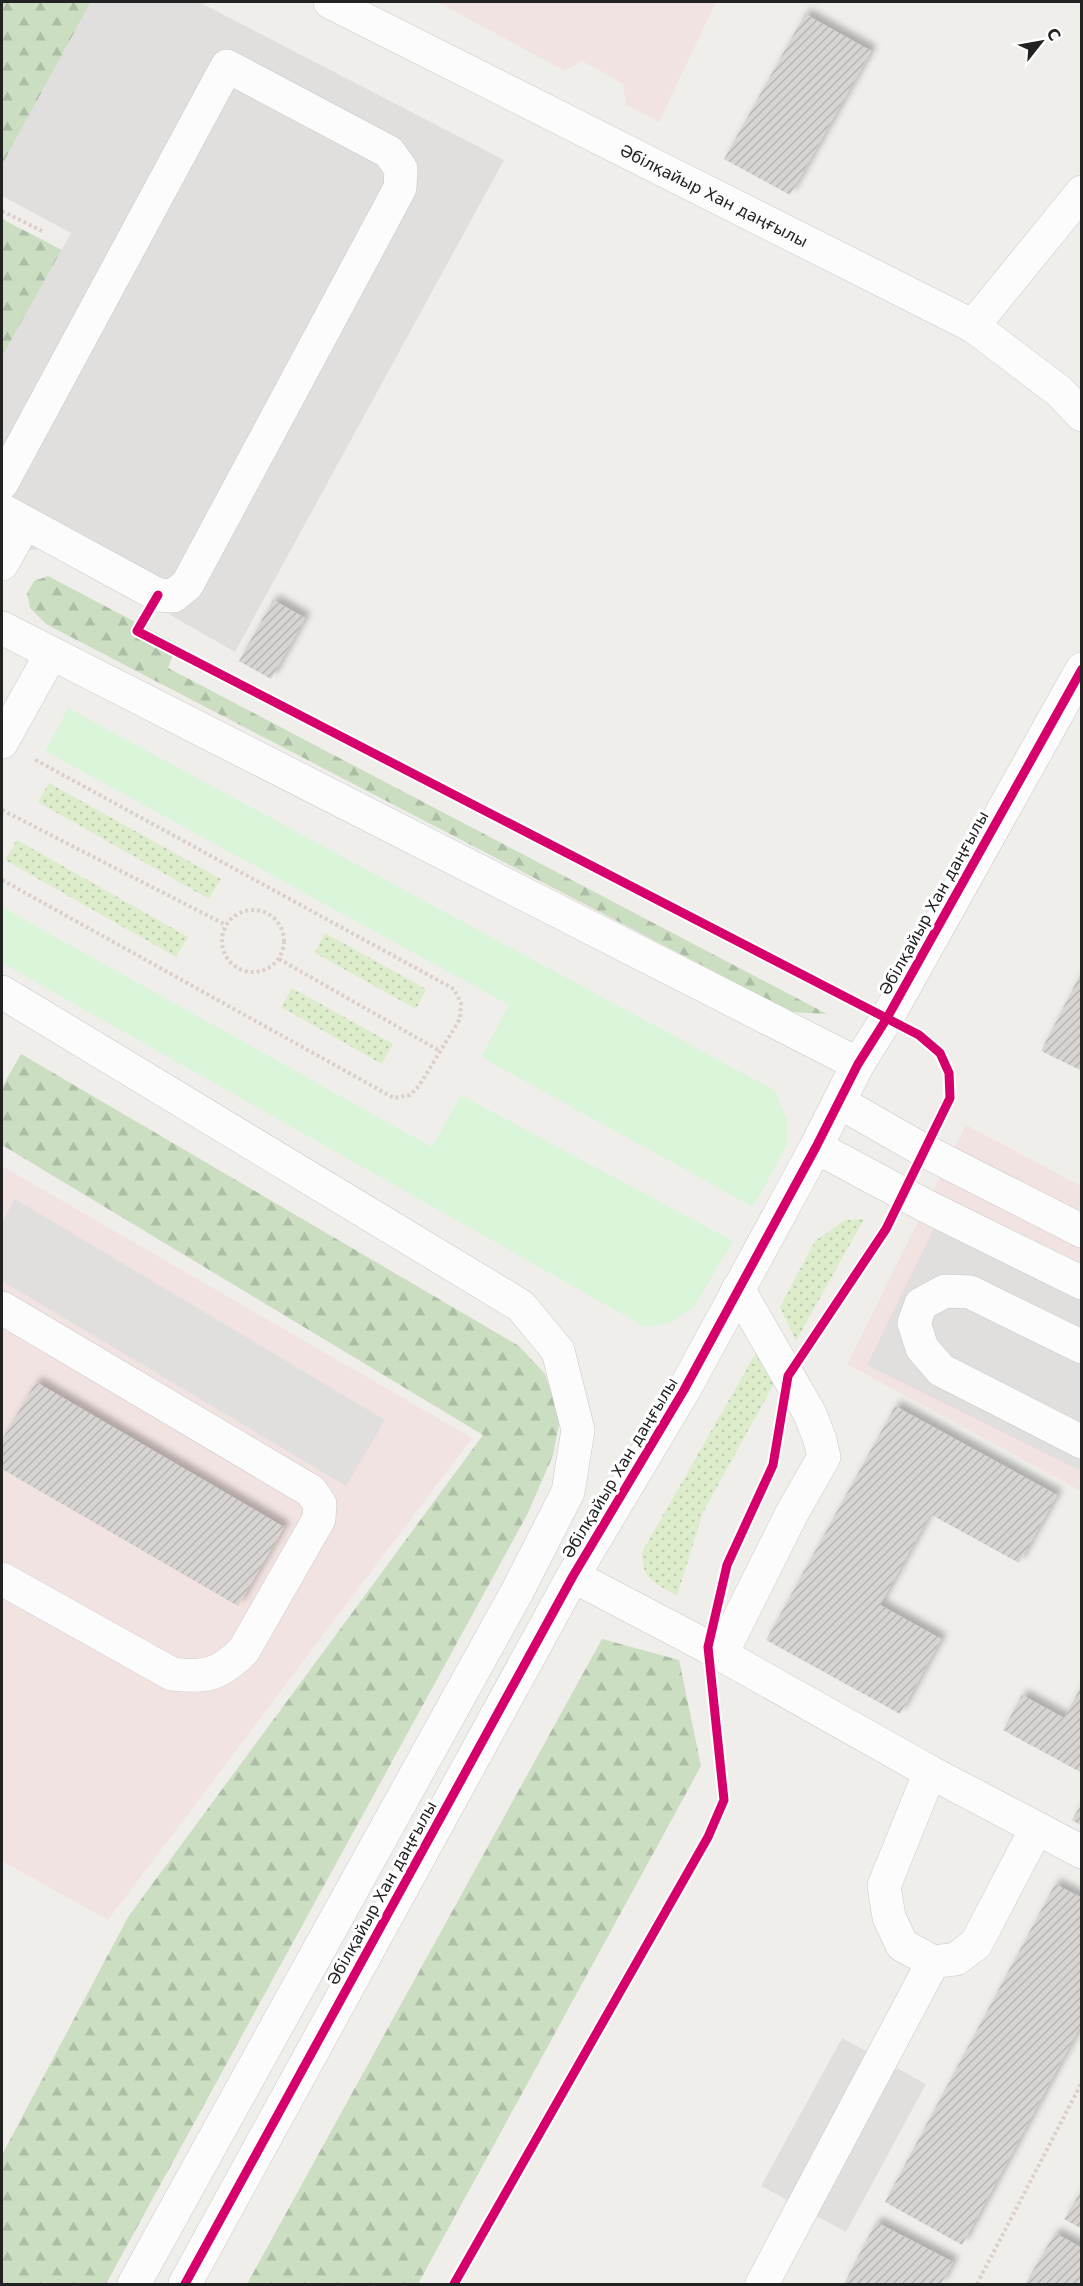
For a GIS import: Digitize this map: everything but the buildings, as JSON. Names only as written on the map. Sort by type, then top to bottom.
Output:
[{"type":"street","name":"Әбілқайыр Хан даңғылы","points":[[330,2],[973,326],[1059,391],[1082,415]]},
{"type":"street","points":[[2,483],[227,66],[389,152],[400,169],[400,188],[188,585],[173,596],[158,595],[13,516],[2,564]]},
{"type":"street","points":[[973,326],[1082,192]]},
{"type":"street","points":[[2,628],[858,1064]]},
{"type":"street","points":[[2,742],[51,654]]},
{"type":"street","name":"Әбілқайыр Хан даңғылы","points":[[185,2284],[573,1576],[684,1390],[816,1147],[858,1064],[893,1008],[1082,669]]},
{"type":"street","name":"Әбілқайыр Хан даңғылы","points":[[3,997],[520,1306],[558,1351],[579,1430],[568,1492],[518,1590],[134,2284]]},
{"type":"street","points":[[839,1102],[923,1150],[1082,1231]]},
{"type":"street","points":[[816,1147],[926,1206],[1082,1283]]},
{"type":"street","points":[[721,1655],[792,1513],[824,1457],[810,1414],[738,1289]]},
{"type":"street","points":[[1082,1347],[970,1292],[945,1291],[921,1304],[914,1323],[922,1348],[941,1370],[1082,1442]]},
{"type":"street","points":[[2,1308],[310,1491],[320,1504],[319,1519],[244,1650],[229,1666],[198,1677],[172,1674],[2,1579]]},
{"type":"street","points":[[573,1576],[721,1655],[930,1772],[1082,1852]]},
{"type":"street","points":[[930,1772],[884,1886],[889,1917],[902,1945],[933,1962],[956,1959],[976,1944],[1036,1829]]},
{"type":"street","points":[[762,2284],[933,1962]]},
{"type":"path","points":[[2,211],[42,231]]},
{"type":"path","points":[[2,742],[454,989],[460,1003],[460,1019],[419,1086],[410,1095],[394,1098],[2,880]]},
{"type":"path","points":[[2,810],[226,925]]},
{"type":"path","points":[[247,910],[258,910],[268,914],[282,929],[284,949],[279,959],[263,971],[253,973],[233,967],[222,950],[221,940],[226,925],[237,913],[247,910]]},
{"type":"path","points":[[279,959],[440,1051]]},
{"type":"path","points":[[977,2284],[1082,2082]]},
{"type":"shaded area","points":[[91,2],[199,2],[504,160],[235,652],[172,616],[134,577],[56,547],[31,550],[20,555],[2,545],[2,357],[71,233],[2,196],[2,165]]},
{"type":"shaded area","points":[[437,2],[716,2],[659,122],[626,105],[623,84],[582,61],[565,71]]},
{"type":"shaded area","points":[[966,1125],[1081,1186],[1081,1491],[847,1364]]},
{"type":"shaded area","points":[[2,1166],[472,1438],[108,1920],[2,1861]]},
{"type":"shaded area","points":[[15,1199],[385,1420],[346,1486],[2,1281],[2,1222]]},
{"type":"shaded area","points":[[934,1228],[1081,1301],[1081,1471],[867,1365]]},
{"type":"shaded area","points":[[842,2038],[926,2084],[846,2232],[761,2186]]},
{"type":"green space","points":[[2,2],[91,2],[2,165]]},
{"type":"green space","points":[[2,219],[62,250],[2,357]]},
{"type":"green space","points":[[48,576],[177,644],[168,668],[827,1014],[792,1012],[46,624],[30,608],[27,593],[34,581]]},
{"type":"green space","points":[[68,708],[774,1090],[787,1119],[787,1145],[753,1207],[481,1057],[509,1005],[45,751]]},
{"type":"green space","points":[[49,783],[221,879],[209,899],[38,802]]},
{"type":"green space","points":[[17,840],[188,937],[176,957],[5,860]]},
{"type":"green space","points":[[2,907],[432,1147],[461,1095],[733,1241],[694,1307],[671,1323],[645,1327],[2,963]]},
{"type":"green space","points":[[325,933],[426,989],[416,1009],[315,953]]},
{"type":"green space","points":[[292,988],[393,1044],[382,1064],[281,1007]]},
{"type":"green space","points":[[21,1054],[519,1346],[545,1374],[560,1419],[553,1455],[528,1513],[106,2284],[2,2284],[2,2155],[128,1917],[483,1435],[2,1145],[2,1087]]},
{"type":"green space","points":[[864,1219],[796,1341],[780,1307],[815,1241],[845,1220]]},
{"type":"green space","points":[[757,1351],[775,1382],[703,1512],[677,1596],[656,1584],[647,1575],[642,1552]]},
{"type":"green space","points":[[602,1639],[679,1660],[701,1766],[418,2284],[247,2284]]},
{"type":"cycle path","points":[[158,595],[137,631],[919,1035],[940,1053],[949,1073],[950,1098],[886,1229],[788,1376],[773,1465],[727,1565],[708,1647],[724,1800],[708,1837],[454,2284]]},
{"type":"cycle path","points":[[185,2284],[573,1576],[684,1390],[816,1147],[858,1064],[887,1018],[1082,669]]}]
